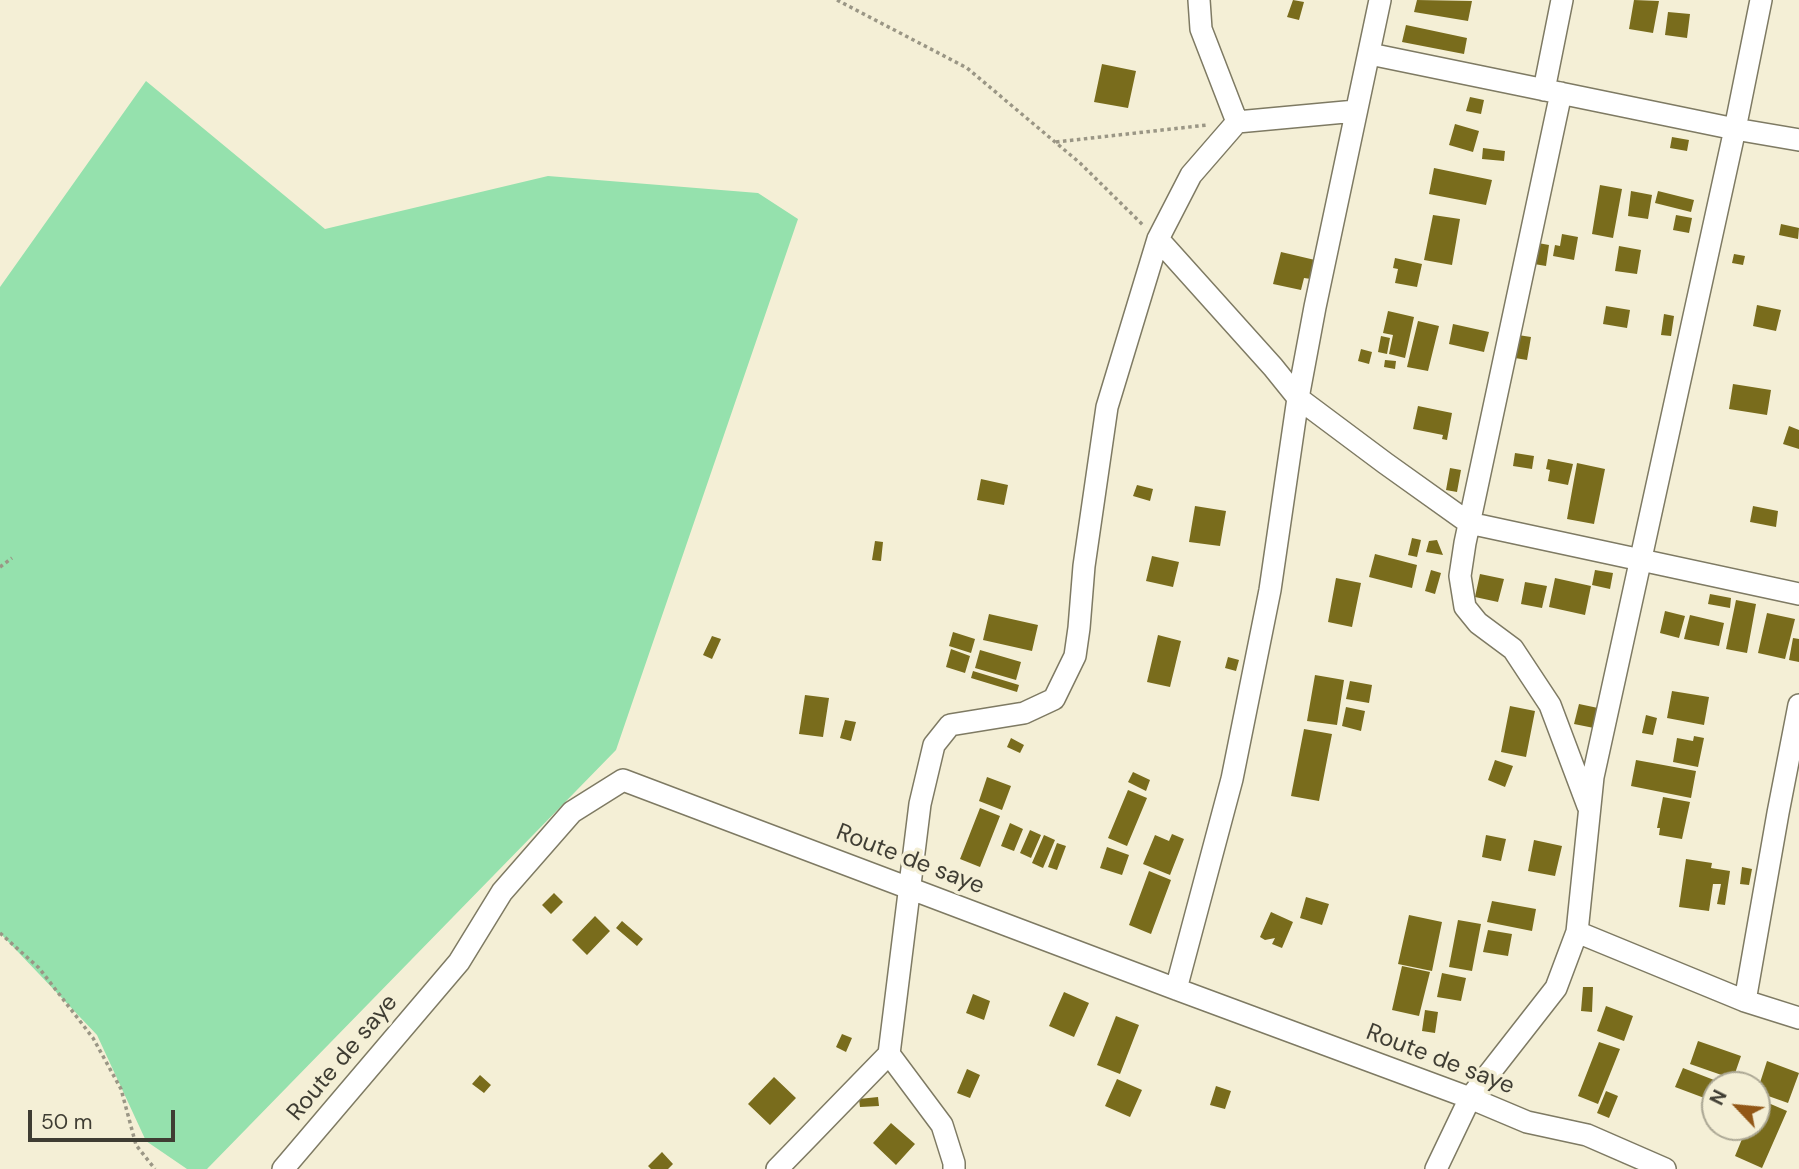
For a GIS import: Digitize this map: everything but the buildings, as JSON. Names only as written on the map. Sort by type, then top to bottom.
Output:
[{"type":"street","points":[[1199,0],[1201,29],[1237,122]]},
{"type":"street","points":[[1176,989],[1235,766],[1270,590],[1298,397],[1380,0]]},
{"type":"street","points":[[1562,0],[1552,92],[1460,576],[1465,607],[1478,623],[1513,649],[1550,705],[1589,811]]},
{"type":"street","points":[[1436,1169],[1470,1098],[1556,988],[1577,932],[1593,777],[1761,0]]},
{"type":"street","points":[[1370,54],[1799,140]]},
{"type":"street","points":[[777,1169],[889,1054],[920,804],[934,745],[950,724],[1024,713],[1054,699],[1075,656],[1084,566],[1107,407],[1158,239],[1191,175],[1237,122],[1356,111]]},
{"type":"street","points":[[1158,239],[1298,397],[1469,523],[1799,594]]},
{"type":"street","points":[[1745,1001],[1777,813],[1799,705]]},
{"type":"street","name":"Route de saye","points":[[283,1169],[459,962],[502,891],[572,812],[623,780],[1470,1098],[1527,1122],[1587,1135],[1665,1169]]},
{"type":"street","points":[[1577,932],[1745,1001],[1799,1018]]},
{"type":"street","points":[[889,1054],[942,1125],[954,1169]]},
{"type":"path","points":[[837,0],[967,68],[1080,163],[1158,239]]},
{"type":"path","points":[[1056,142],[1237,122]]},
{"type":"path","points":[[0,568],[12,558]]},
{"type":"path","points":[[0,933],[39,968],[93,1038],[121,1090],[136,1144],[155,1169]]},
{"type":"green space","points":[[146,81],[325,229],[548,176],[758,193],[798,219],[616,750],[207,1169],[187,1169],[146,1141],[97,1035],[0,933],[0,287]]}]
